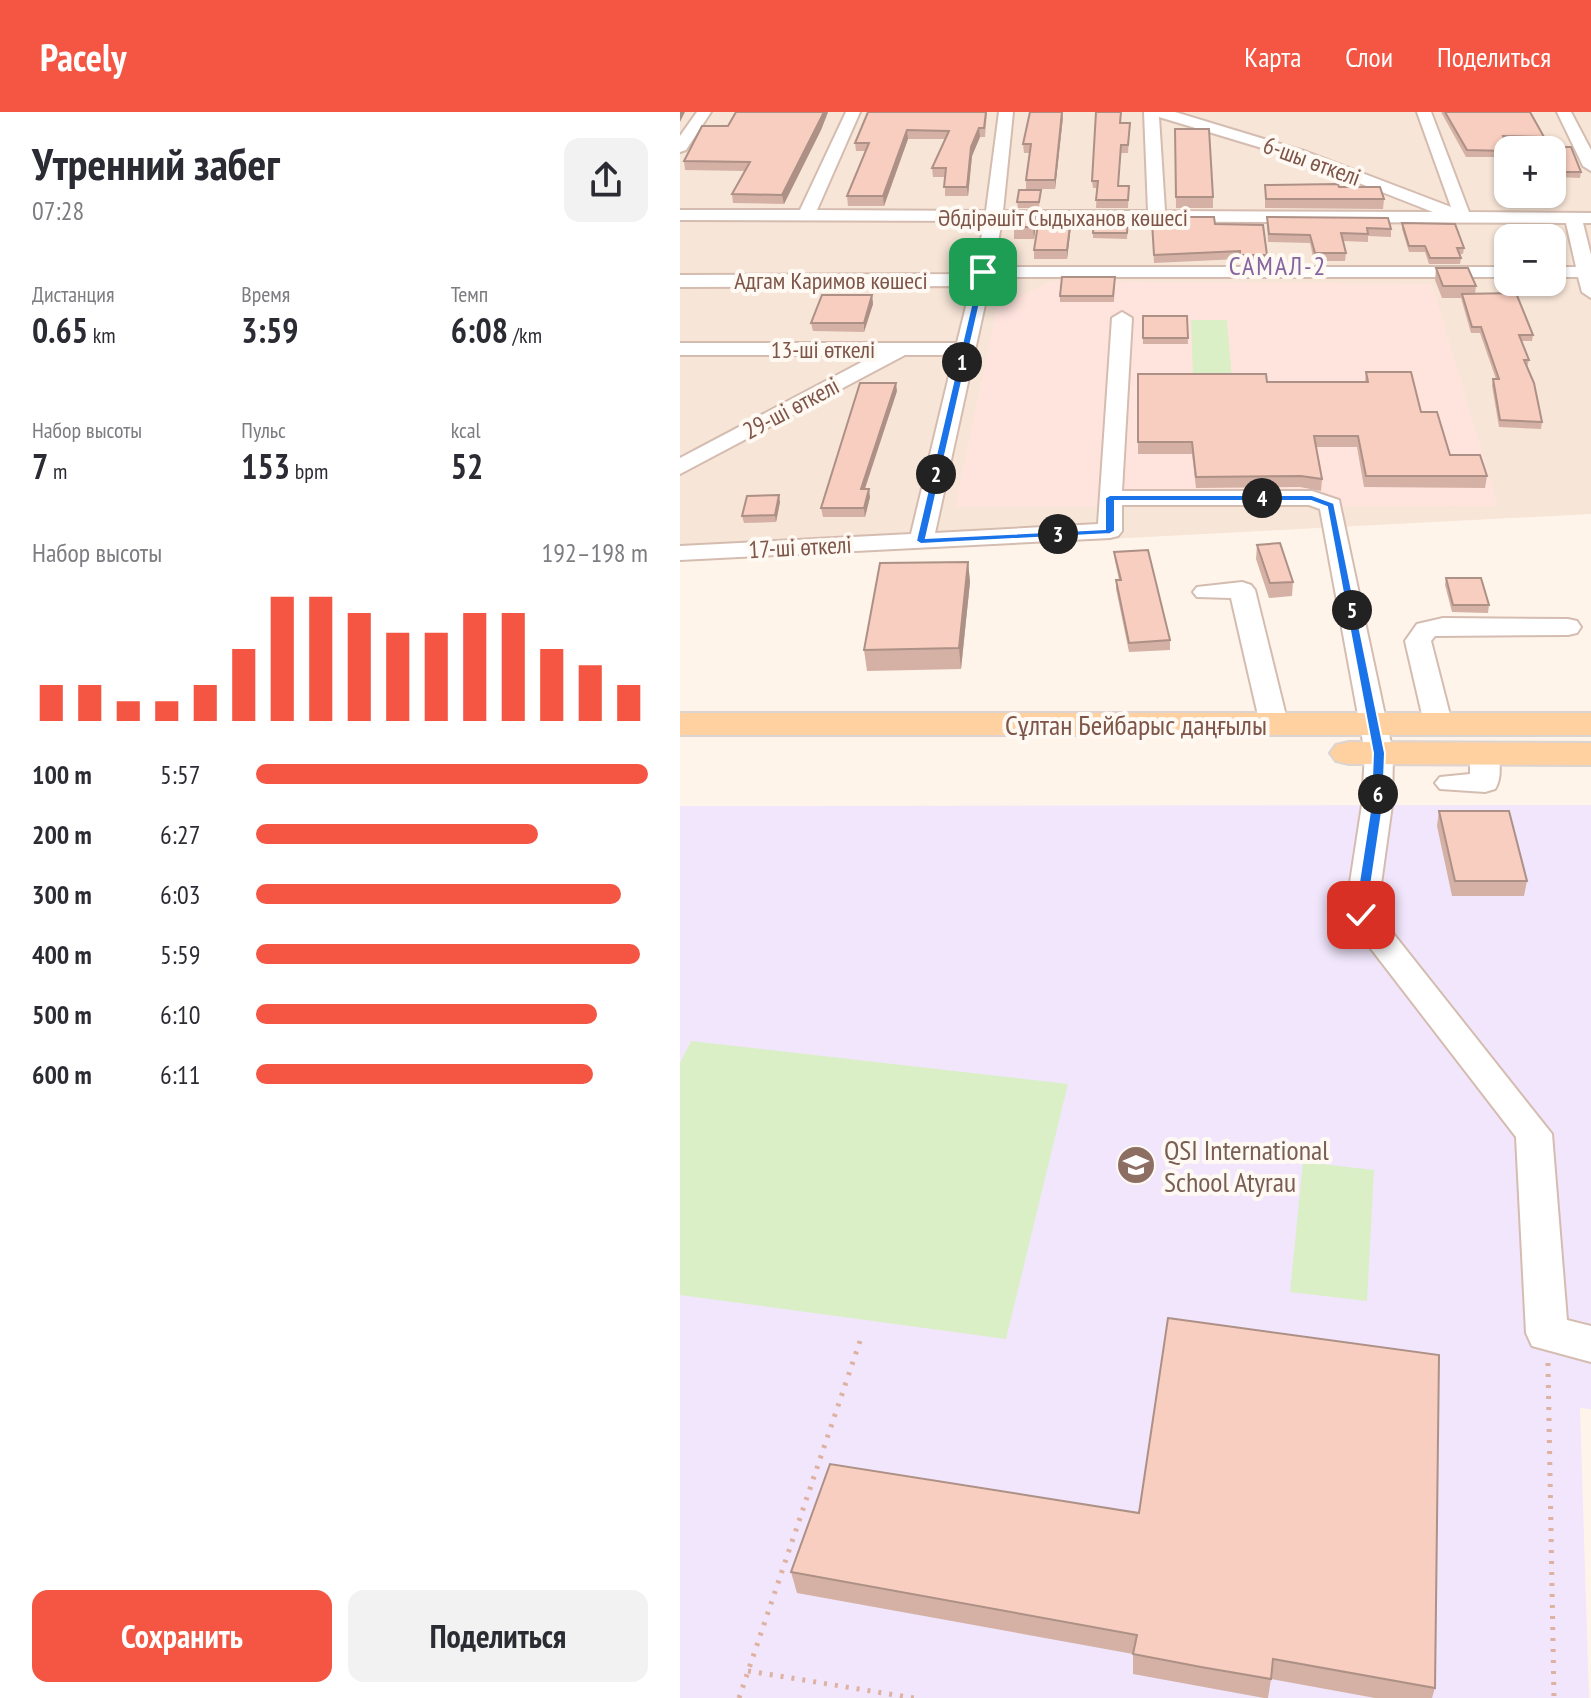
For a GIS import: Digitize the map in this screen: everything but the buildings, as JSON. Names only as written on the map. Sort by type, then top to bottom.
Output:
[{"type":"main road","name":"Сұлтан Бейбарыс даңғылы","points":[[680,751],[1377,738],[1438,723],[1591,724]]},
{"type":"main road","name":"Сұлтан Бейбарыс даңғылы","points":[[680,724],[1274,724],[1484,753],[1591,754]]},
{"type":"street","points":[[680,147],[704,112]]},
{"type":"street","points":[[806,216],[853,112]]},
{"type":"street","points":[[921,541],[994,217],[1006,112]]},
{"type":"street","points":[[1151,112],[1157,217]]},
{"type":"street","name":"6-шы өткелі","points":[[1159,112],[1301,155],[1463,218]]},
{"type":"street","points":[[1424,112],[1463,218]]},
{"type":"street","points":[[1564,112],[1591,166]]},
{"type":"street","name":"Әбдірәшіт Сыдыханов көшесі","points":[[680,215],[1582,218]]},
{"type":"street","points":[[1582,218],[1591,292]]},
{"type":"street","name":"Адгам Каримов көшесі","points":[[680,281],[1494,272]]},
{"type":"street","points":[[1566,272],[1588,272]]},
{"type":"street","points":[[1122,318],[1110,498],[1312,498],[1331,505],[1377,738],[1377,805],[1361,915],[1534,1134],[1547,1333],[1591,1344]]},
{"type":"street","name":"13-ші өткелі","points":[[680,349],[965,349]]},
{"type":"street","name":"29-ші өткелі","points":[[680,467],[901,349]]},
{"type":"street","name":"17-ші өткелі","points":[[680,553],[1110,531],[1110,498]]},
{"type":"street","points":[[1206,592],[1242,590],[1274,724]]},
{"type":"street","points":[[1438,723],[1418,641],[1426,630],[1443,626],[1568,627]]},
{"type":"street","points":[[1450,783],[1485,783],[1484,753]]},
{"type":"path","points":[[1547,1333],[1554,1698]]},
{"type":"path","points":[[739,1698],[860,1341]]},
{"type":"path","points":[[748,1671],[914,1698]]},
{"type":"shaded area","points":[[680,112],[1591,112],[1591,514],[680,561]]},
{"type":"shaded area","points":[[1051,281],[1432,284],[1498,506],[955,507],[997,308]]},
{"type":"shaded area","name":"QSI International School Atyrau","points":[[1591,805],[1591,1409],[1580,1408],[1589,1698],[680,1698],[680,806]]},
{"type":"green space","points":[[1191,320],[1227,320],[1232,379],[1193,378]]},
{"type":"green space","points":[[691,1041],[1068,1084],[1006,1339],[680,1295],[680,1063]]},
{"type":"green space","points":[[1303,1162],[1374,1170],[1367,1301],[1290,1292]]},
{"type":"place","name":"QSI International School Atyrau","points":[[1136,1165]]},
{"type":"district","name":"САМАЛ-2","points":[[1278,265]]},
{"type":"route","points":[[983,272],[921,541],[1110,531],[1110,498],[1312,498],[1331,505],[1379,753],[1377,805],[1361,915]]}]
